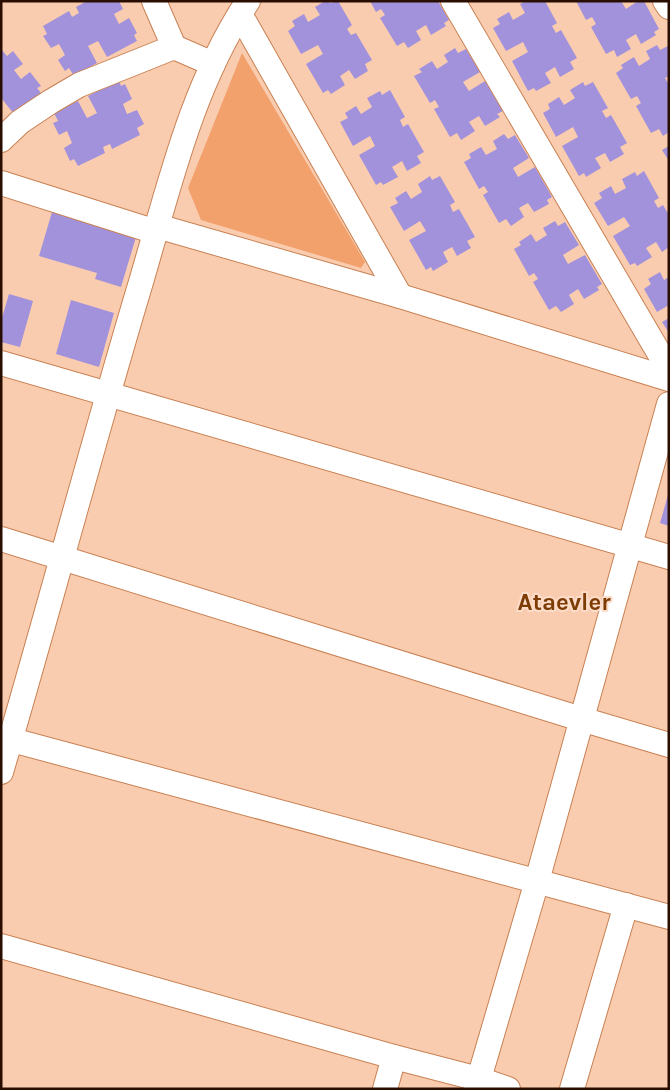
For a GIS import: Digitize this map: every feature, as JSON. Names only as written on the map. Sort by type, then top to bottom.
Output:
[{"type":"street","points":[[154,1],[174,48]]},
{"type":"street","points":[[453,1],[669,370]]},
{"type":"street","points":[[665,1],[669,7]]},
{"type":"street","points":[[1,772],[6,738],[62,556],[107,394],[183,142],[213,64],[244,8]]},
{"type":"street","points":[[244,8],[400,296]]},
{"type":"street","points":[[1,140],[20,122],[79,85],[174,48],[213,64]]},
{"type":"street","points":[[1,183],[156,229],[400,296],[669,379]]},
{"type":"street","points":[[1,363],[669,557]]},
{"type":"street","points":[[478,1084],[538,881],[669,404]]},
{"type":"street","points":[[1,539],[62,556],[669,745]]},
{"type":"street","points":[[6,738],[669,917]]},
{"type":"street","points":[[572,1089],[626,905]]},
{"type":"street","points":[[1,946],[394,1057],[478,1084],[508,1089]]},
{"type":"street","points":[[385,1089],[394,1057]]},
{"type":"shaded area","points":[[242,53],[365,262],[361,268],[201,220],[188,188]]},
{"type":"building","points":[[87,1],[119,1],[123,9],[114,14],[119,24],[129,18],[137,33],[134,35],[137,41],[107,57],[98,41],[88,46],[97,63],[74,76],[69,68],[65,71],[58,60],[65,55],[59,44],[51,48],[43,36],[47,34],[43,26],[69,11],[72,17],[79,13],[76,7]]},
{"type":"building","points":[[325,1],[330,3],[338,1],[352,25],[347,29],[351,35],[356,33],[372,60],[365,64],[368,71],[355,79],[349,70],[340,76],[345,85],[331,94],[328,90],[323,93],[306,64],[323,54],[318,45],[301,54],[288,31],[295,26],[292,21],[304,14],[308,22],[320,15],[315,7]]},
{"type":"building","points":[[370,1],[438,1],[449,20],[444,23],[446,26],[431,35],[426,25],[416,31],[421,40],[408,48],[404,42],[397,46],[380,18],[385,15],[381,9],[376,12]]},
{"type":"building","points":[[526,1],[545,1],[557,23],[552,26],[556,33],[561,30],[577,58],[570,62],[574,69],[560,77],[555,67],[545,73],[551,83],[536,91],[534,88],[528,91],[512,61],[528,52],[523,42],[506,51],[493,28],[500,24],[497,19],[509,12],[513,20],[525,13],[520,4]]},
{"type":"building","points":[[576,1],[621,1],[626,9],[638,1],[644,1],[659,29],[654,32],[656,35],[641,44],[636,34],[626,40],[631,49],[617,57],[614,50],[606,54],[591,27],[596,24],[592,17],[586,20]]},
{"type":"building","points":[[657,45],[660,50],[669,47],[669,76],[665,78],[669,85],[669,132],[663,136],[659,129],[651,133],[636,106],[641,103],[637,96],[631,99],[616,73],[623,68],[621,65],[634,57],[639,66],[650,59],[646,51]]},
{"type":"building","points":[[455,48],[458,53],[466,49],[480,72],[463,82],[469,91],[485,81],[503,111],[497,114],[500,117],[485,126],[479,116],[469,122],[475,131],[461,140],[457,133],[450,137],[434,109],[439,107],[435,100],[430,103],[414,76],[422,72],[419,69],[432,61],[437,69],[448,62],[444,55]]},
{"type":"building","points":[[1,49],[7,56],[13,51],[23,64],[14,70],[21,79],[30,72],[41,86],[37,88],[41,93],[14,114],[1,100]]},
{"type":"building","points":[[119,80],[121,86],[125,84],[132,99],[123,104],[127,114],[137,110],[144,124],[137,128],[140,135],[112,149],[110,144],[103,147],[105,153],[78,166],[74,159],[70,161],[64,148],[72,143],[67,131],[59,135],[53,123],[58,121],[54,113],[78,101],[87,118],[97,113],[88,96]]},
{"type":"building","points":[[583,82],[585,86],[593,82],[608,108],[602,111],[606,118],[611,115],[627,143],[620,147],[624,154],[610,162],[605,153],[595,158],[601,168],[586,177],[584,173],[579,176],[562,146],[578,137],[573,127],[556,137],[543,113],[550,109],[548,104],[559,97],[564,105],[575,98],[570,90]]},
{"type":"building","points":[[390,90],[405,117],[400,120],[403,127],[408,124],[424,152],[417,156],[421,163],[407,171],[402,161],[392,167],[398,177],[383,185],[381,182],[376,185],[359,155],[375,146],[370,136],[353,146],[340,122],[348,118],[345,113],[356,106],[361,114],[372,107],[367,98],[380,91],[382,95]]},
{"type":"building","points":[[504,134],[508,139],[515,135],[529,158],[513,168],[518,177],[535,167],[552,197],[547,200],[549,204],[534,212],[528,203],[519,208],[524,217],[511,226],[506,219],[499,223],[483,195],[488,192],[484,186],[479,189],[464,162],[471,158],[469,154],[481,147],[486,155],[497,149],[493,141]]},
{"type":"building","points":[[669,146],[669,161],[662,150]]},
{"type":"building","points":[[644,171],[659,198],[654,201],[658,208],[663,205],[669,215],[669,247],[662,252],[656,242],[646,248],[652,257],[637,266],[635,263],[630,265],[613,236],[630,226],[624,217],[608,226],[594,203],[602,198],[599,193],[611,186],[615,194],[626,188],[622,179],[635,172],[637,176]]},
{"type":"building","points":[[430,176],[432,180],[440,176],[455,202],[450,205],[453,212],[459,209],[475,237],[467,241],[471,248],[457,256],[452,247],[443,252],[448,262],[433,271],[431,267],[426,270],[409,240],[426,231],[420,221],[404,231],[390,207],[398,203],[395,198],[406,191],[411,199],[422,192],[418,184]]},
{"type":"building","points":[[52,212],[136,237],[121,287],[95,279],[97,273],[39,256]]},
{"type":"building","points":[[555,221],[558,226],[565,222],[579,245],[563,255],[568,264],[585,255],[602,284],[597,287],[599,290],[584,299],[578,289],[569,295],[574,304],[561,312],[556,306],[549,310],[533,282],[538,279],[534,273],[529,276],[514,249],[521,245],[519,242],[531,234],[536,242],[547,235],[543,228]]},
{"type":"building","points":[[660,272],[664,280],[669,277],[669,305],[657,312],[644,289],[651,284],[648,279]]},
{"type":"building","points":[[9,294],[33,301],[20,347],[1,342],[1,321]]},
{"type":"building","points":[[71,300],[114,313],[99,367],[56,354]]},
{"type":"building","points":[[669,318],[669,333],[662,322]]},
{"type":"building","points":[[669,495],[669,526],[660,523]]},
{"type":"district","name":"Ataevler","points":[[564,602]]}]
